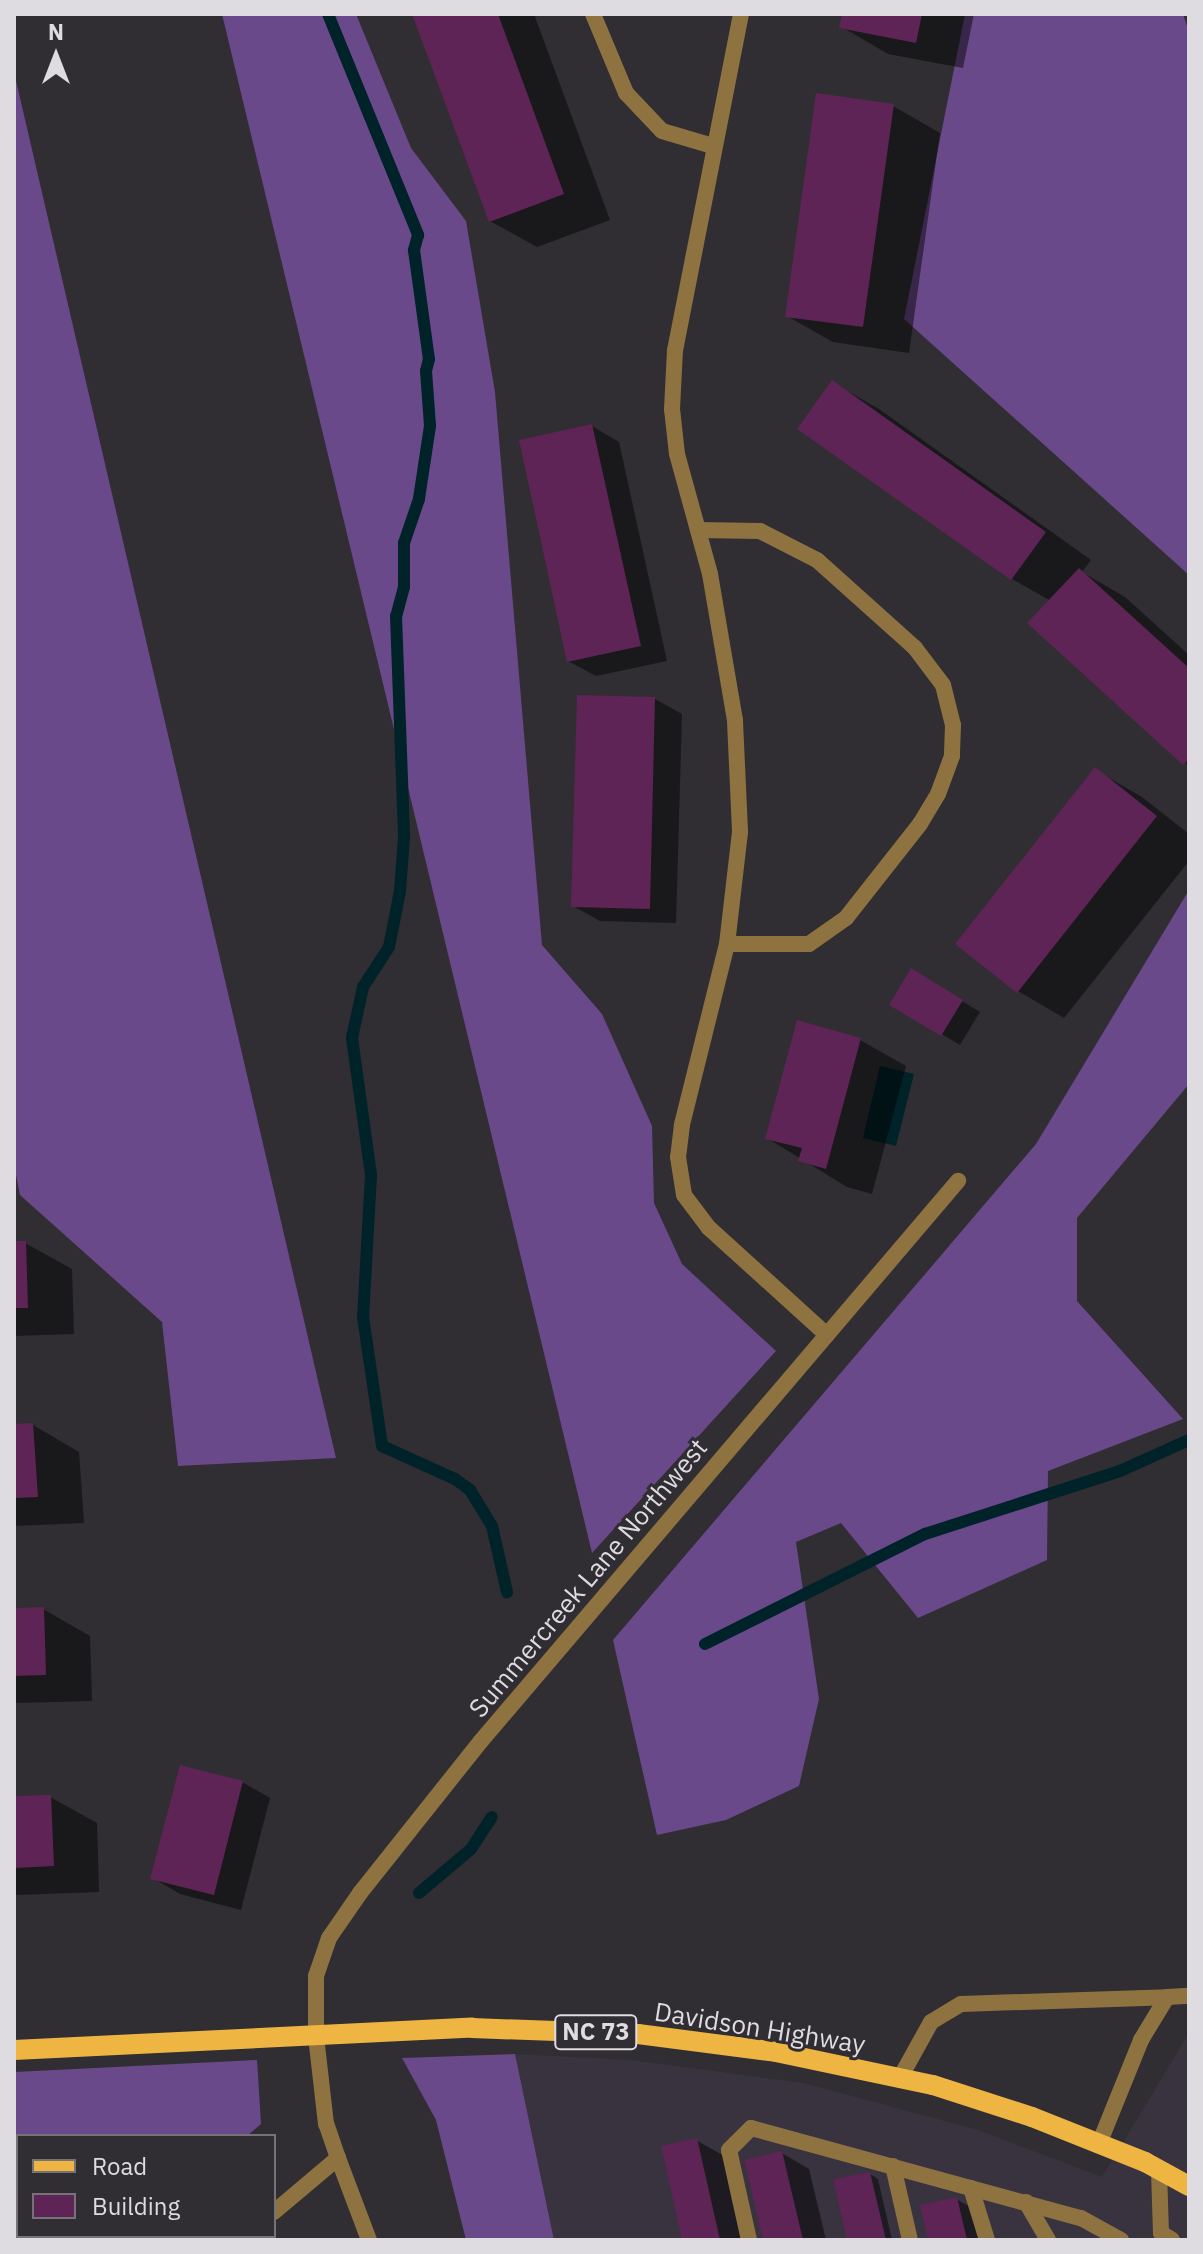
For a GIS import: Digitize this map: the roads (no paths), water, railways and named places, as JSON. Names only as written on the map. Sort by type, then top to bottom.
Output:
[{"type":"main road","name":"Davidson Highway","points":[[14,2050],[472,2028],[638,2034],[776,2052],[900,2078],[1032,2117],[1159,2170],[1189,2186]]},
{"type":"street","points":[[593,14],[626,93],[662,131],[713,146]]},
{"type":"street","points":[[741,14],[675,350],[672,409],[677,454],[710,574],[735,721],[740,832],[727,944],[682,1125],[678,1157],[684,1195],[709,1228],[827,1335]]},
{"type":"street","points":[[698,530],[760,531],[817,560],[915,648],[943,685],[953,725],[952,756],[938,794],[920,824],[846,918],[809,944],[727,944]]},
{"type":"street","name":"Summercreek Lane Northwest","points":[[369,2240],[326,2124],[316,2036],[316,1976],[329,1938],[360,1893],[481,1741],[958,1181]]},
{"type":"street","points":[[900,2078],[931,2022],[961,2004],[1189,1996]]},
{"type":"street","points":[[1099,2144],[1141,2040],[1167,1997]]},
{"type":"street","points":[[749,2240],[729,2150],[751,2128],[1081,2218],[1121,2240]]},
{"type":"street","points":[[276,2210],[338,2158]]},
{"type":"street","points":[[893,2166],[910,2240]]},
{"type":"street","points":[[1159,2170],[1161,2233],[1172,2240]]},
{"type":"street","points":[[971,2188],[987,2240]]},
{"type":"street","points":[[1026,2202],[1048,2240]]},
{"type":"water","points":[[880,1066],[914,1074],[896,1146],[863,1138]]},
{"type":"waterway","points":[[328,14],[418,235],[414,250],[429,359],[426,371],[430,426],[419,499],[404,543],[404,587],[396,616],[404,837],[400,891],[389,947],[363,987],[352,1038],[371,1175],[363,1317],[382,1446],[455,1479],[470,1490],[492,1526],[507,1592]]},
{"type":"waterway","points":[[705,1644],[925,1534],[1120,1471],[1189,1440]]},
{"type":"waterway","points":[[419,1893],[471,1849],[492,1817]]}]
